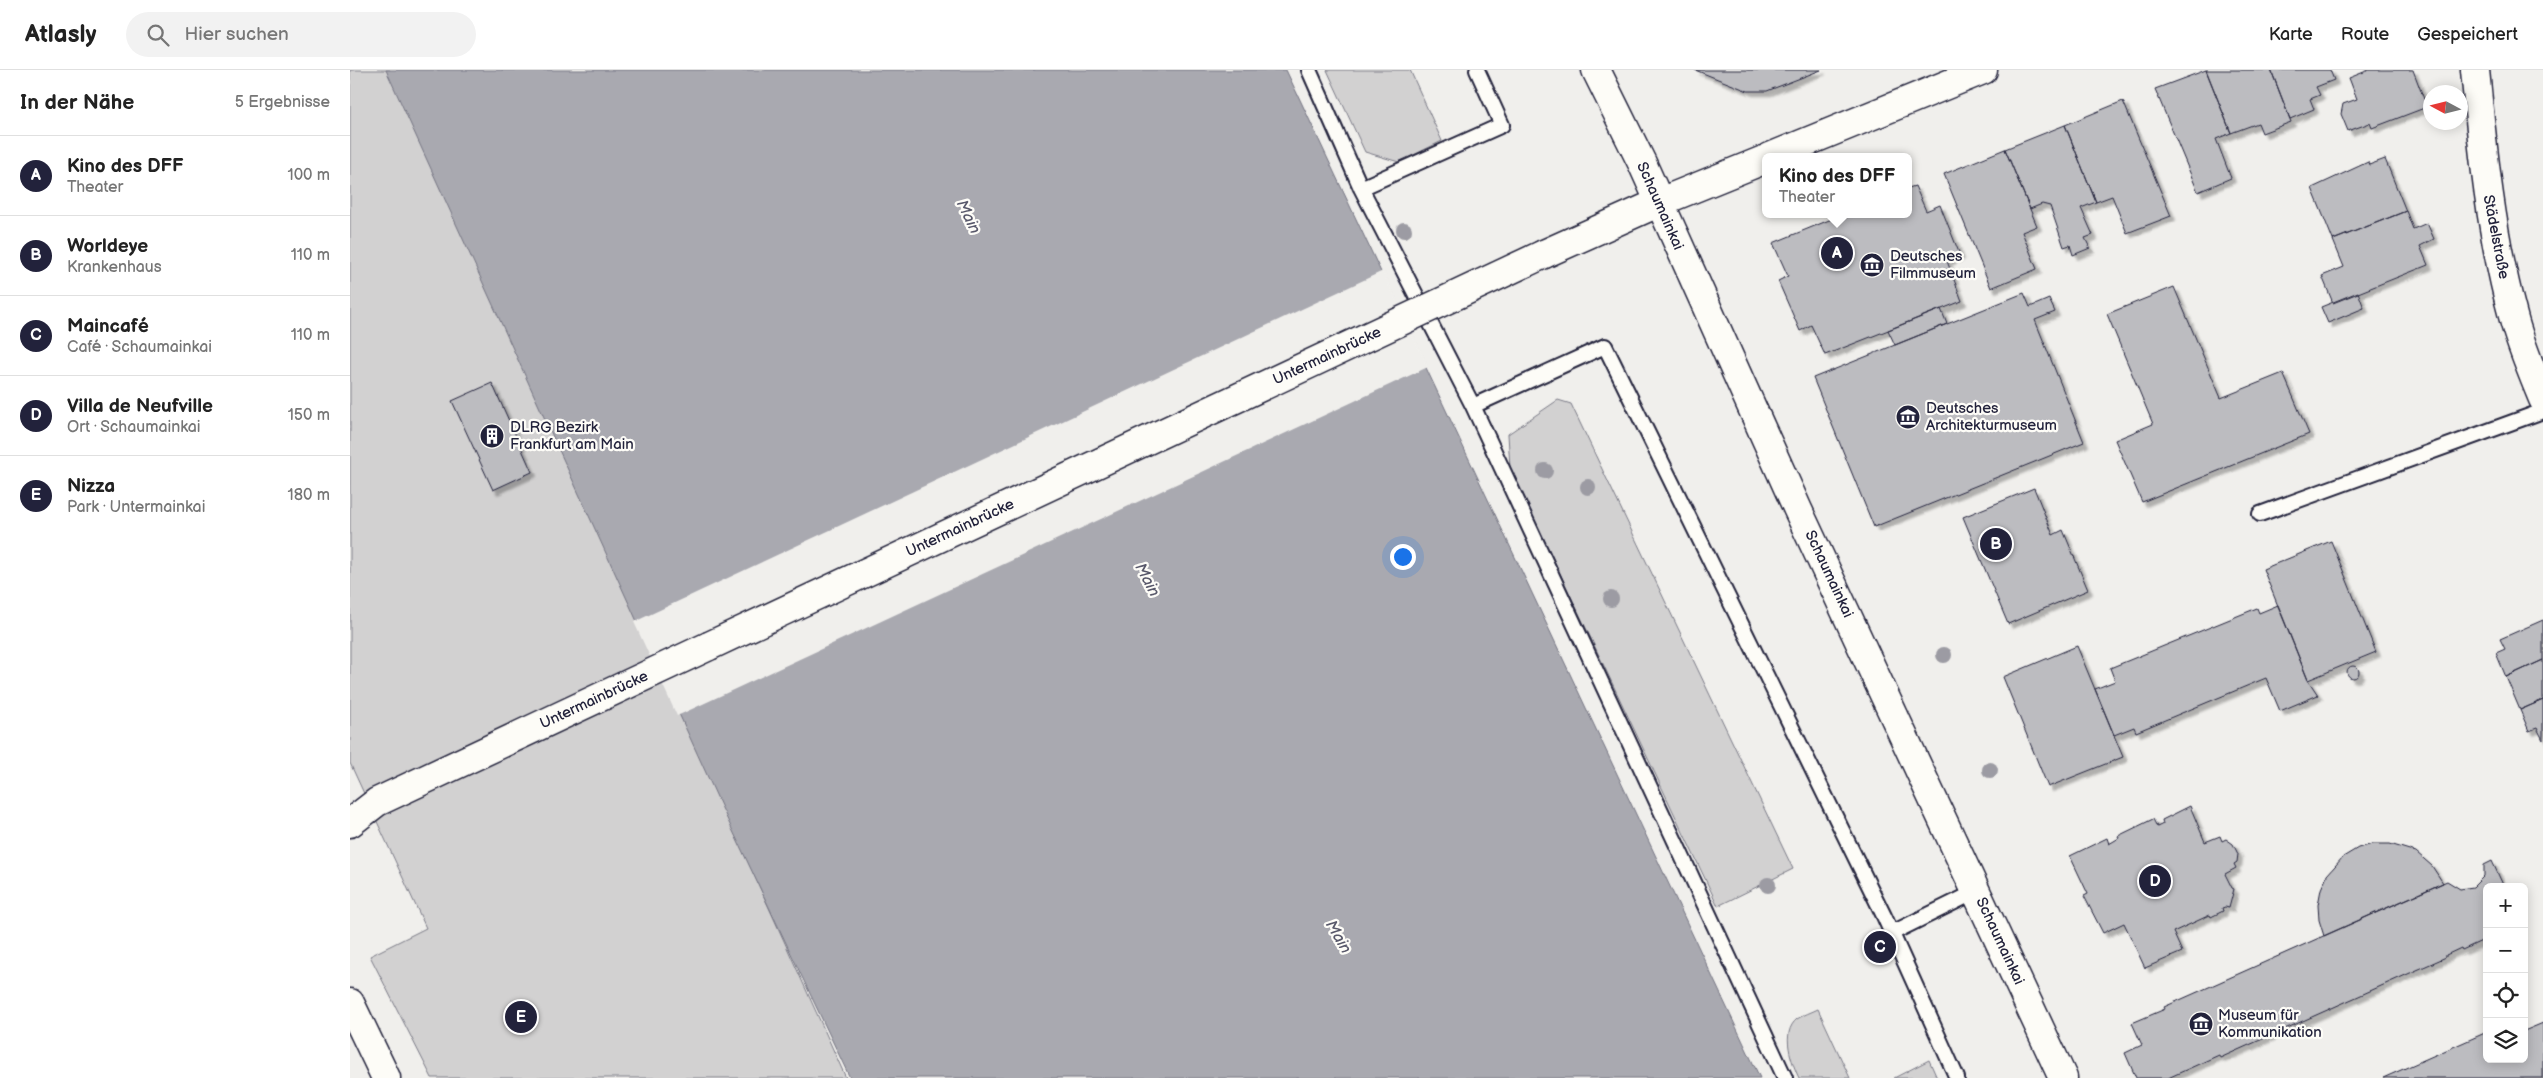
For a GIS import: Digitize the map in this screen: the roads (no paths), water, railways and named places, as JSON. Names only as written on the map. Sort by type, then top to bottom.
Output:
[{"type":"main road","name":"Schaumainkai","points":[[1596,70],[1660,202],[1798,510],[2063,1078]]},
{"type":"main road","points":[[1780,153],[1984,70]]},
{"type":"main road","name":"Städelstraße","points":[[2475,70],[2486,185],[2502,270],[2513,317],[2543,398]]},
{"type":"main road","name":"Untermainbrücke","points":[[378,802],[1544,254],[1660,202],[1762,161]]},
{"type":"main road","points":[[350,807],[378,802]]},
{"type":"main road","points":[[350,823],[378,802]]},
{"type":"main road","points":[[350,1003],[386,1078]]},
{"type":"lane","points":[[1309,70],[1361,188],[1473,406],[1785,1078]]},
{"type":"lane","points":[[1361,188],[1502,125],[1477,70]]},
{"type":"lane","points":[[1473,406],[1605,346],[1892,932],[1957,1078]]},
{"type":"lane","points":[[2260,514],[2543,411]]},
{"type":"lane","points":[[1892,932],[1977,891]]},
{"type":"water","name":"Main","points":[[386,70],[1286,70],[1760,1078],[850,1078],[722,808]]},
{"type":"place","name":"Kino des DFF","points":[[1837,253]]},
{"type":"place","name":"Deutsches Filmmuseum","points":[[1872,265]]},
{"type":"place","name":"Deutsches Architekturmuseum","points":[[1908,417]]},
{"type":"place","name":"DLRG Bezirk Frankfurt am Main","points":[[492,436]]},
{"type":"place","name":"Worldeye","points":[[1996,544]]},
{"type":"place","name":"Villa de Neufville","points":[[2155,881]]},
{"type":"place","name":"Maincafé","points":[[1880,947]]},
{"type":"place","name":"Nizza","points":[[521,1017]]},
{"type":"place","name":"Museum für Kommunikation","points":[[2201,1024]]}]
